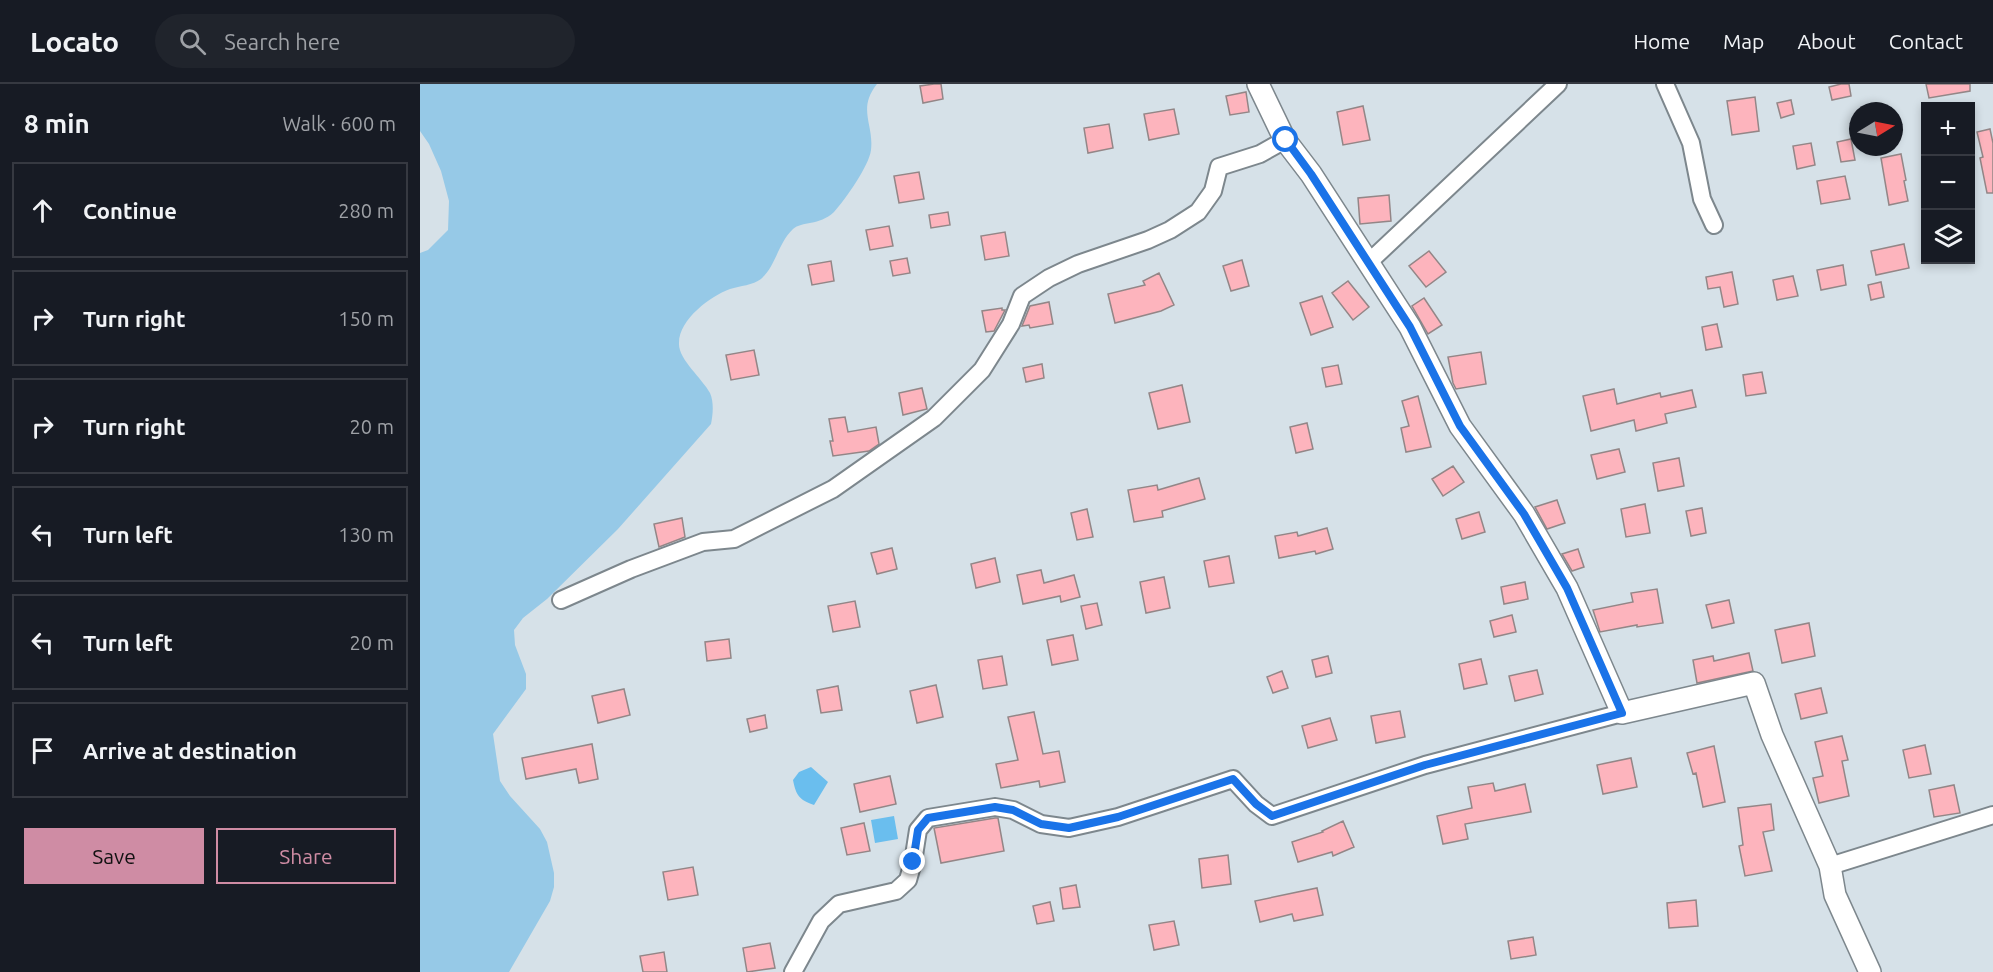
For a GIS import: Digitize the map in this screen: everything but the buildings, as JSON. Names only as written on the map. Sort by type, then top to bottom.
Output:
[{"type":"street","points":[[1258,84],[1286,140],[1311,174],[1410,327],[1460,426],[1524,514],[1567,588],[1622,713]]},
{"type":"street","points":[[1368,263],[1558,84]]},
{"type":"street","points":[[1665,84],[1691,142],[1702,199],[1714,225]]},
{"type":"street","points":[[561,600],[703,542],[734,539],[779,514],[833,489],[934,418],[982,370],[1011,324],[1022,296],[1049,278],[1078,264],[1170,230],[1198,212],[1213,191],[1219,166],[1260,154],[1286,140]]},
{"type":"street","points":[[793,972],[821,921],[839,904],[896,891],[908,880],[918,830],[928,818],[995,807],[1013,810],[1041,824],[1069,828],[1118,817],[1233,779],[1256,804],[1272,816],[1425,765],[1622,713],[1754,683],[1772,735],[1830,866],[1835,895],[1870,972]]},
{"type":"street","points":[[1830,866],[1993,814]]},
{"type":"shaded area","points":[[420,84],[877,84],[871,93],[867,109],[871,141],[869,157],[839,207],[823,219],[793,229],[761,279],[714,297],[697,310],[684,325],[680,334],[680,349],[686,362],[710,393],[713,408],[711,424],[618,529],[547,599],[523,618],[514,630],[515,645],[526,674],[526,689],[493,734],[500,781],[510,796],[540,829],[547,842],[554,873],[554,887],[550,901],[509,972],[420,972],[420,253],[428,250],[448,230],[449,201],[441,171],[429,144],[420,131]]},
{"type":"shaded area","points":[[811,767],[828,782],[814,805],[799,796],[793,780],[799,772]]},
{"type":"shaded area","points":[[894,816],[898,839],[875,843],[871,820]]},
{"type":"route","points":[[913,862],[918,830],[928,818],[995,807],[1013,810],[1041,824],[1069,828],[1118,817],[1233,779],[1256,804],[1272,816],[1425,765],[1622,713],[1567,588],[1524,514],[1460,426],[1410,327],[1311,174],[1286,140]]}]
